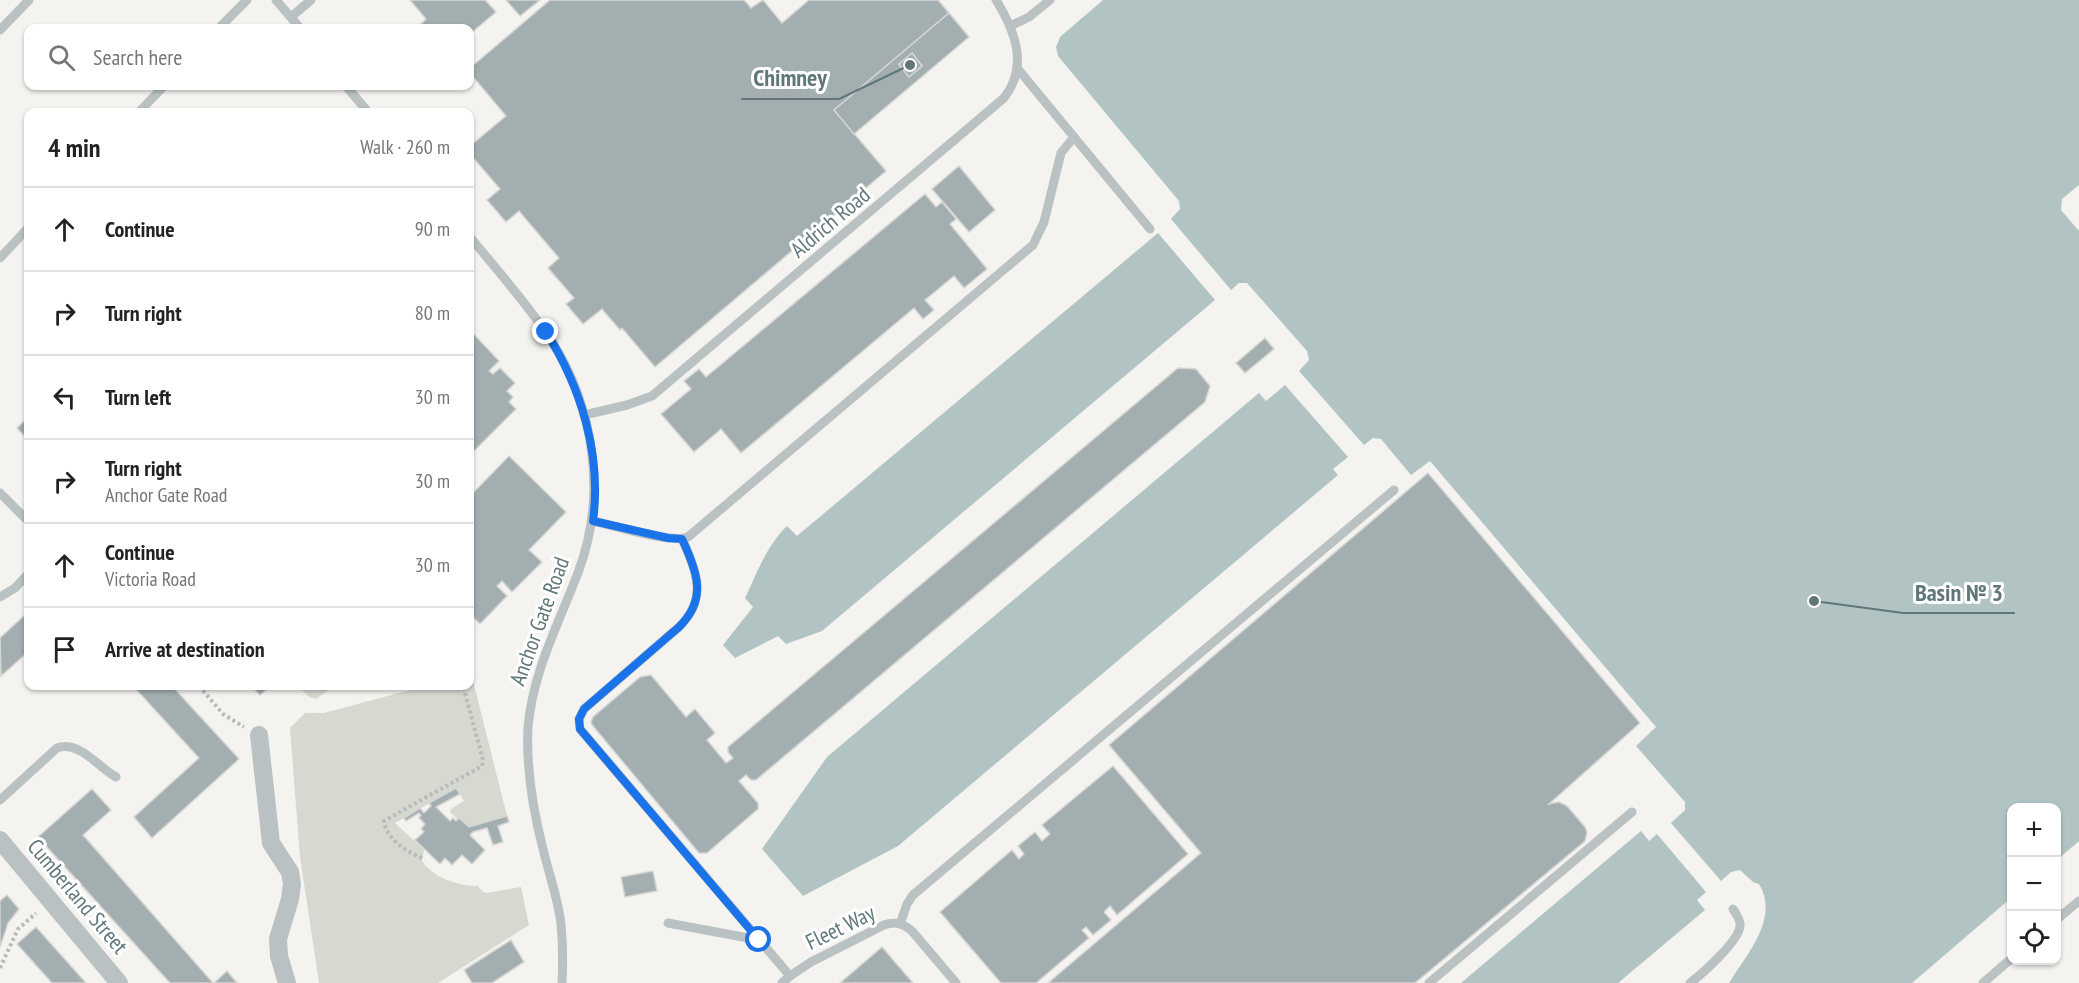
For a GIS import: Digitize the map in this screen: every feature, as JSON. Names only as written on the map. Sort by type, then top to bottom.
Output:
[{"type":"street","points":[[259,735],[271,843],[290,872],[292,884],[278,939],[279,956],[287,983]]},
{"type":"street","name":"Cumberland Street","points":[[0,840],[119,983]]},
{"type":"lane","points":[[0,30],[30,0]]},
{"type":"lane","points":[[223,24],[247,0]]},
{"type":"lane","points":[[276,0],[297,24]]},
{"type":"lane","points":[[291,17],[311,0]]},
{"type":"lane","points":[[996,0],[1010,26],[1018,50],[1018,69],[1150,229]]},
{"type":"lane","points":[[1010,26],[1029,17],[1050,0]]},
{"type":"lane","name":"Aldrich Road","points":[[584,415],[627,405],[652,396],[994,107],[1010,91],[1018,69]]},
{"type":"lane","points":[[143,108],[160,90]]},
{"type":"lane","points":[[349,90],[365,108]]},
{"type":"lane","points":[[593,521],[668,538],[682,539],[695,531],[1033,244],[1044,222],[1061,153],[1074,137]]},
{"type":"lane","points":[[0,258],[24,232]]},
{"type":"lane","name":"Anchor Gate Road","points":[[474,242],[546,332],[566,369],[584,415],[593,468],[593,521],[580,567],[535,687],[528,728],[530,784],[561,923],[562,983]]},
{"type":"lane","points":[[900,924],[907,904],[917,891],[1394,490]]},
{"type":"lane","points":[[0,493],[24,517]]},
{"type":"lane","points":[[682,539],[697,578],[697,595],[691,613],[679,627],[584,709],[579,719],[580,729],[759,940],[786,980]]},
{"type":"lane","points":[[0,597],[15,588],[24,578]]},
{"type":"lane","points":[[0,800],[57,748],[64,746],[72,746],[84,753],[116,777]]},
{"type":"lane","points":[[1429,983],[1632,812]]},
{"type":"lane","points":[[2061,916],[2079,901]]},
{"type":"lane","points":[[1690,983],[1716,960],[1739,930],[1740,920],[1733,909]]},
{"type":"lane","name":"Fleet Way","points":[[786,980],[811,962],[895,922],[912,931],[956,983]]},
{"type":"lane","points":[[668,923],[759,940]]},
{"type":"lane","points":[[1983,983],[2007,962]]},
{"type":"path","points":[[203,690],[224,714],[259,735]]},
{"type":"path","points":[[422,858],[403,849],[388,831],[384,820],[482,766],[483,760],[464,690]]},
{"type":"path","points":[[0,968],[18,928],[50,901]]},
{"type":"shaded area","points":[[1103,0],[2079,0],[2079,185],[2062,199],[2061,210],[2079,231],[2079,841],[2061,857],[2061,803],[2007,803],[2007,901],[1912,983],[1729,983],[1758,936],[1766,910],[1764,897],[1759,884],[1753,882],[1740,870],[1731,872],[1721,881],[1671,823],[1685,810],[1685,802],[1636,746],[1656,727],[1430,461],[1411,475],[1381,439],[1373,438],[1364,445],[1299,371],[1309,360],[1307,351],[1247,283],[1239,283],[1231,290],[1171,219],[1180,209],[1179,201],[1058,56],[1056,47],[1060,37]]},
{"type":"shaded area","points":[[1158,233],[1215,300],[822,631],[786,644],[778,636],[735,658],[723,645],[753,607],[745,598],[768,551],[787,526],[797,536]]},
{"type":"shaded area","points":[[1285,385],[1348,457],[1333,469],[1338,475],[898,846],[803,896],[762,849],[827,757],[1259,393],[1266,401]]},
{"type":"shaded area","points":[[474,685],[507,816],[467,828],[450,812],[464,801],[456,788],[395,823],[424,850],[422,861],[440,876],[455,883],[478,886],[486,893],[521,887],[529,925],[438,983],[319,983],[300,857],[290,728],[305,713],[324,713],[410,690],[474,690]]},
{"type":"shaded area","points":[[302,690],[328,690],[316,699],[309,697]]},
{"type":"shaded area","points":[[1641,831],[1649,841],[1657,834],[1706,892],[1697,900],[1705,910],[1618,983],[1461,983]]},
{"type":"building","points":[[410,0],[485,0],[496,12],[474,31],[474,24],[421,24],[426,19]]},
{"type":"building","points":[[506,0],[540,0],[520,16]]},
{"type":"building","points":[[550,0],[744,0],[751,8],[763,0],[782,23],[809,0],[938,0],[949,13],[834,110],[886,171],[655,367],[622,328],[620,330],[602,309],[583,324],[566,304],[574,298],[548,268],[559,258],[519,211],[506,222],[487,200],[500,189],[474,159],[474,143],[506,116],[474,78],[474,65]]},
{"type":"building","points":[[949,13],[969,37],[854,134],[834,110]],"holes":[[[912,53],[922,66],[909,77],[899,64]]]},
{"type":"building","points":[[912,53],[922,66],[909,77],[899,64]]},
{"type":"building","points":[[959,166],[995,210],[969,232],[932,189]]},
{"type":"building","points":[[925,194],[936,207],[942,202],[956,219],[950,224],[987,269],[964,288],[954,276],[925,300],[934,310],[923,319],[914,308],[741,453],[721,429],[694,452],[661,414],[691,389],[684,381],[699,369],[706,377]]},
{"type":"building","points":[[474,334],[499,361],[489,371],[493,374],[500,368],[515,383],[507,391],[513,397],[509,402],[516,409],[474,451]]},
{"type":"building","points":[[1265,338],[1274,349],[1245,373],[1236,363]]},
{"type":"building","points":[[1178,368],[1196,369],[1210,386],[1205,402],[756,780],[751,780],[746,775],[739,781],[758,803],[758,809],[707,853],[699,853],[593,726],[591,722],[593,717],[640,677],[651,675],[686,717],[695,709],[715,733],[707,740],[726,763],[733,758],[728,752],[728,747]]},
{"type":"building","points":[[24,421],[24,436],[17,428]]},
{"type":"building","points":[[509,456],[566,512],[529,550],[542,562],[512,592],[502,581],[497,586],[507,596],[480,624],[474,618],[474,492]]},
{"type":"building","points":[[1428,473],[1640,723],[1549,804],[1559,802],[1567,806],[1585,827],[1587,832],[1585,841],[1415,983],[1048,983],[1201,853],[1109,745]]},
{"type":"building","points":[[24,616],[24,656],[1,676],[0,638]]},
{"type":"building","points":[[137,690],[176,690],[239,759],[152,838],[134,817],[199,758]]},
{"type":"building","points":[[255,690],[266,690],[260,695]]},
{"type":"building","points":[[1113,766],[1188,854],[1117,915],[1110,906],[1104,912],[1111,920],[1093,935],[1086,927],[1082,930],[1089,938],[1036,983],[1001,983],[940,912],[1012,850],[1019,859],[1024,854],[1018,846],[1035,832],[1042,841],[1050,834],[1042,825]]},
{"type":"building","points":[[456,788],[460,794],[436,807],[450,821],[453,818],[456,821],[459,818],[469,827],[507,816],[509,822],[498,826],[503,842],[493,845],[487,828],[470,835],[485,850],[472,864],[462,855],[452,865],[445,858],[440,864],[415,840],[424,832],[421,829],[425,824],[419,818],[421,815],[419,813],[406,821],[404,818],[420,808],[424,813],[431,806],[429,803]]},
{"type":"building","points":[[92,789],[111,810],[83,835],[213,983],[170,983],[38,837]]},
{"type":"building","points":[[653,871],[657,891],[625,897],[621,877]]},
{"type":"building","points":[[7,895],[19,909],[8,923],[0,947],[0,901]]},
{"type":"building","points":[[36,927],[86,983],[52,983],[17,944]]},
{"type":"building","points":[[511,940],[524,962],[492,983],[472,983],[464,970]]},
{"type":"building","points":[[882,947],[913,983],[840,983]]},
{"type":"building","points":[[227,971],[237,983],[214,983]]},
{"type":"place","name":"Chimney","points":[[910,65]]},
{"type":"place","name":"Basin № 3","points":[[1814,601]]},
{"type":"route","points":[[546,332],[576,390],[588,432],[594,480],[593,521],[682,539],[697,578],[697,595],[690,616],[584,709],[579,719],[580,729],[759,940]]}]
